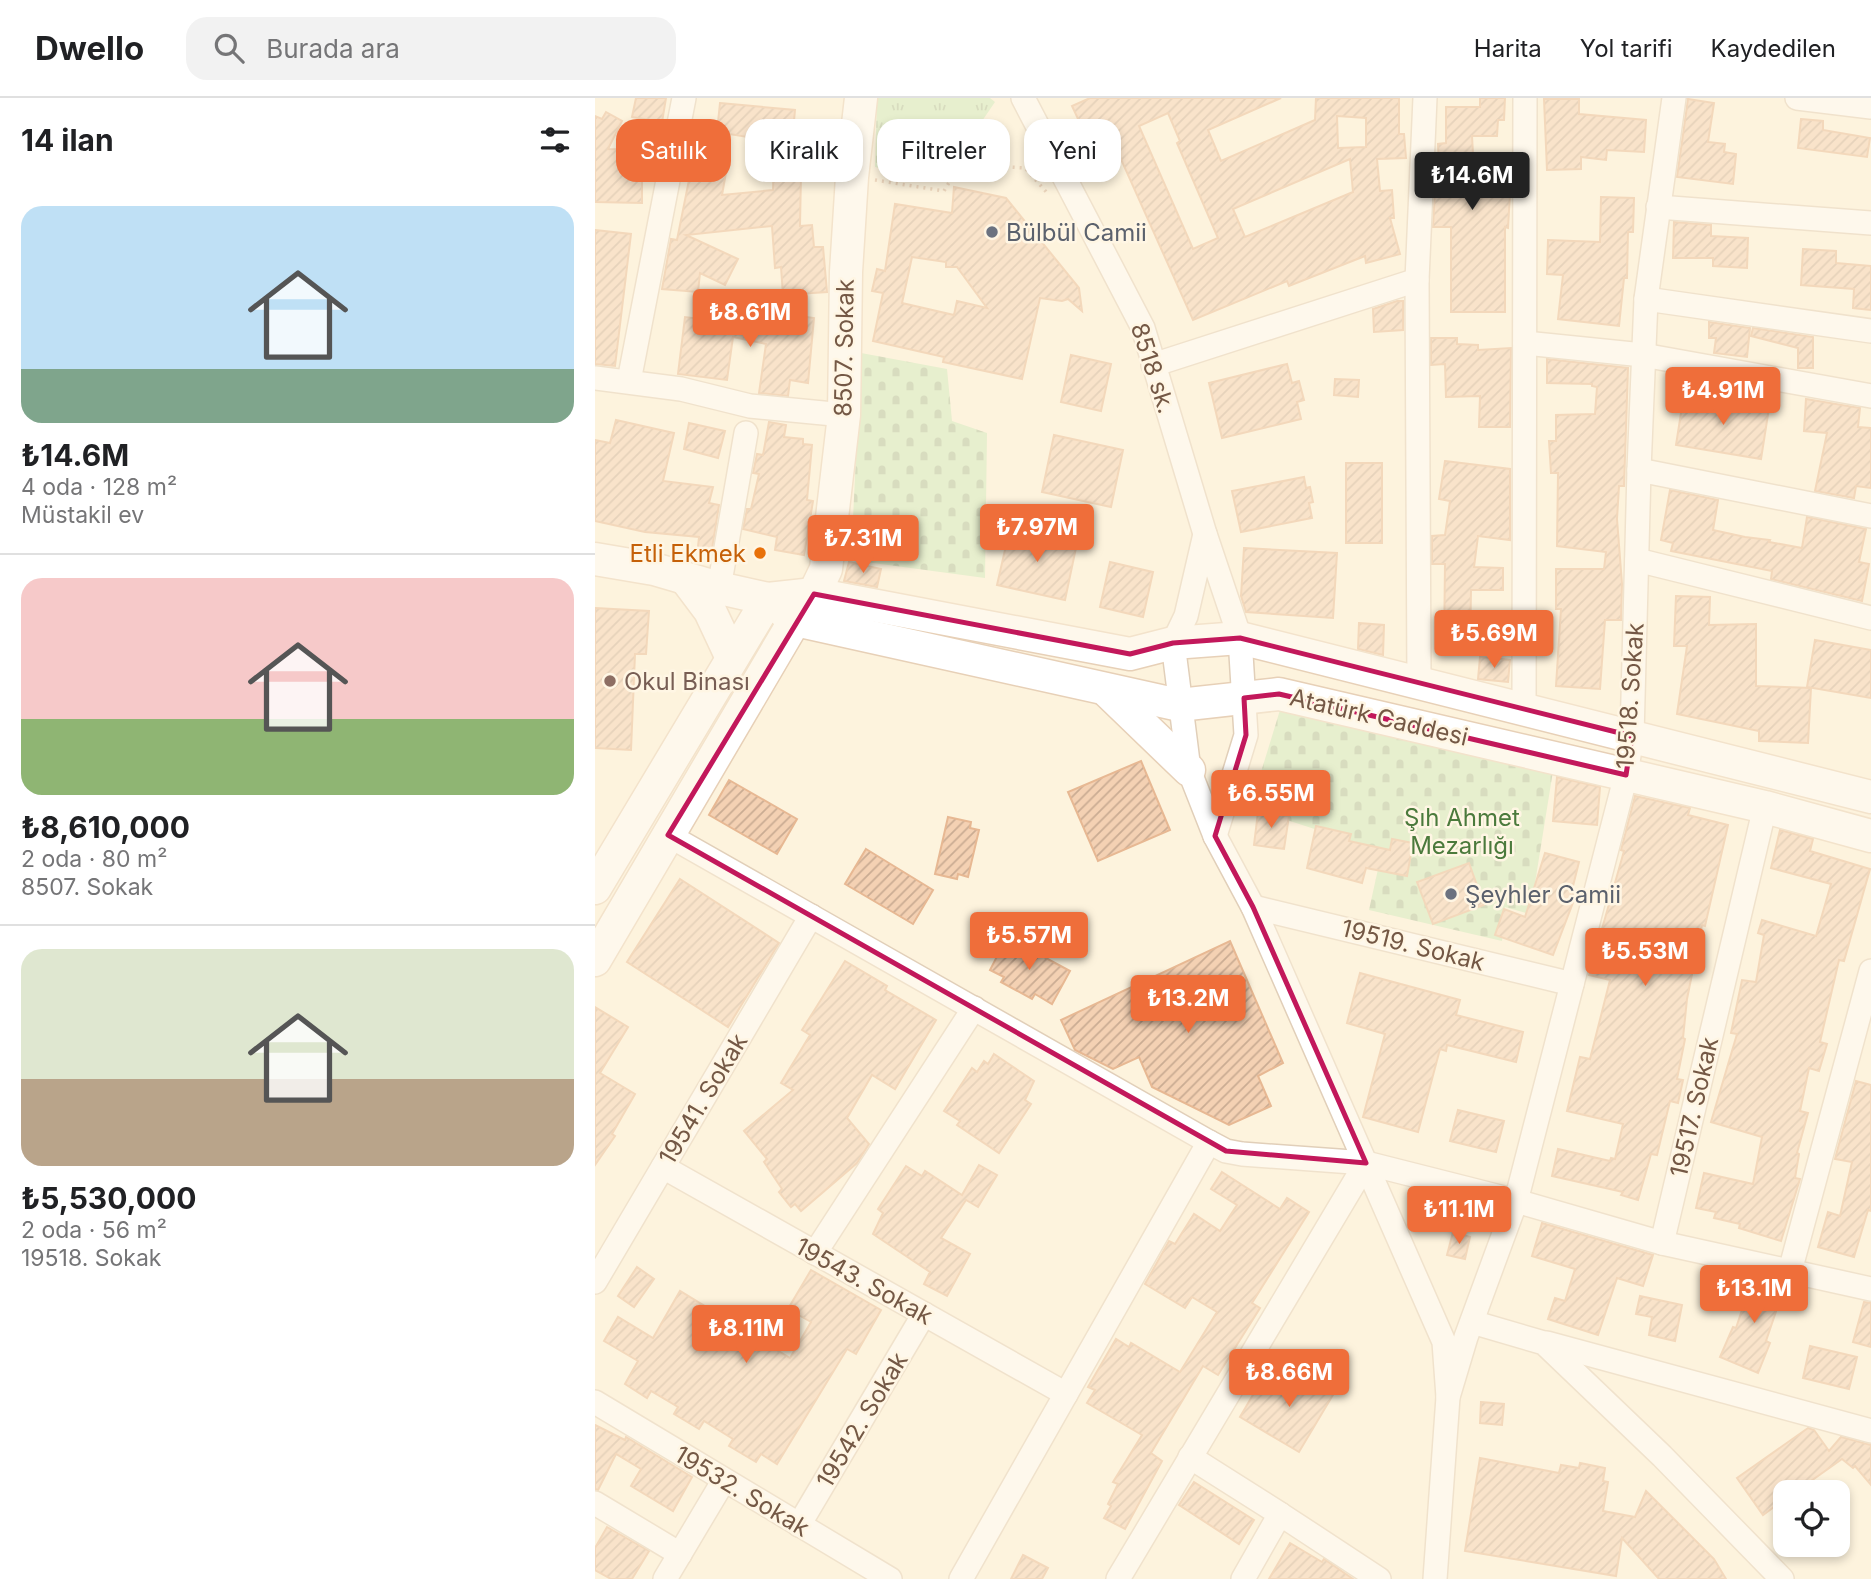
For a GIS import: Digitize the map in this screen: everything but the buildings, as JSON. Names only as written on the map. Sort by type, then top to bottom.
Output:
[{"type":"street","points":[[629,381],[684,98]]},
{"type":"street","name":"8507. Sokak","points":[[859,119],[861,98]]},
{"type":"street","name":"8518 sk.","points":[[1023,98],[1143,328],[1205,534],[1240,638],[1245,735],[1215,836]]},
{"type":"street","points":[[1419,682],[1417,280],[1425,98]]},
{"type":"street","points":[[1524,709],[1525,98]]},
{"type":"street","name":"19518. Sokak","points":[[1461,1334],[1516,1201],[1626,775],[1632,736],[1646,299],[1674,98]]},
{"type":"street","points":[[1797,98],[1871,107]]},
{"type":"street","name":"8507. Sokak","points":[[595,960],[795,620],[814,594],[826,569],[843,415],[846,272],[852,182]]},
{"type":"street","points":[[1658,207],[1871,223]]},
{"type":"street","points":[[1153,365],[1417,280]]},
{"type":"street","points":[[1646,299],[1871,331]]},
{"type":"street","points":[[1525,343],[1643,355],[1871,396]]},
{"type":"street","points":[[595,378],[681,389],[750,406],[843,415]]},
{"type":"street","points":[[719,588],[746,433]]},
{"type":"street","points":[[1639,470],[1871,516]]},
{"type":"street","points":[[1205,534],[1186,616],[1173,643],[1189,770],[1215,836],[1253,907],[1366,1163],[1461,1334],[1448,1397],[1434,1579]]},
{"type":"street","name":"Atatürk Caddesi","points":[[595,559],[654,569],[768,599],[814,594],[1130,654],[1173,643],[1240,638],[1871,797]]},
{"type":"street","points":[[1636,560],[1871,618]]},
{"type":"street","points":[[687,579],[710,611],[732,658]]},
{"type":"street","points":[[595,888],[603,855],[768,599]]},
{"type":"street","name":"Atatürk Caddesi","points":[[768,599],[795,620],[1179,705],[1279,694],[1765,807],[1871,836]]},
{"type":"street","points":[[1105,689],[1189,770]]},
{"type":"street","name":"19517. Sokak","points":[[1662,1242],[1765,807]]},
{"type":"street","points":[[668,835],[1226,1151],[1366,1163],[1662,1242],[1871,1290]]},
{"type":"street","name":"19519. Sokak","points":[[1253,907],[1573,984]]},
{"type":"street","name":"19541. Sokak","points":[[595,1282],[811,916]]},
{"type":"street","points":[[1790,1272],[1871,971]]},
{"type":"street","points":[[814,1253],[974,1008]]},
{"type":"street","points":[[961,1579],[1209,1142]]},
{"type":"street","points":[[1118,1579],[1366,1163]]},
{"type":"street","name":"19543. Sokak","points":[[663,1167],[1066,1394]]},
{"type":"street","name":"19542. Sokak","points":[[799,1525],[924,1314]]},
{"type":"street","points":[[1461,1334],[1544,1343],[1871,1431]]},
{"type":"street","points":[[1544,1343],[1662,1455],[1782,1579]]},
{"type":"street","name":"19532. Sokak","points":[[595,1402],[890,1579]]},
{"type":"street","points":[[1190,1457],[1379,1579]]},
{"type":"street","points":[[665,1579],[724,1480]]},
{"type":"street","points":[[595,1503],[680,1554]]},
{"type":"street","points":[[1243,1579],[1280,1514]]},
{"type":"path","points":[[863,179],[944,191],[960,164],[1025,168],[1050,196]]},
{"type":"highlighted area","points":[[814,594],[1130,654],[1173,643],[1240,638],[1632,736],[1626,775],[1279,694],[1244,698],[1246,735],[1215,836],[1253,907],[1366,1163],[1226,1151],[668,835]]},
{"type":"green space","points":[[877,98],[990,98],[995,102],[983,119],[877,119],[875,167]]},
{"type":"green space","points":[[861,353],[947,369],[952,421],[987,433],[985,578],[851,560]]},
{"type":"green space","name":"Şıh Ahmet Mezarlığı","points":[[1280,710],[1553,771],[1530,914],[1505,907],[1502,941],[1369,910],[1382,851],[1250,808]]},
{"type":"place","name":"Bülbül Camii","points":[[992,232]]},
{"type":"place","name":"Etli Ekmek","points":[[760,553]]},
{"type":"place","name":"Okul Binası","points":[[610,681]]},
{"type":"place","name":"Şeyhler Camii","points":[[1451,894]]}]
